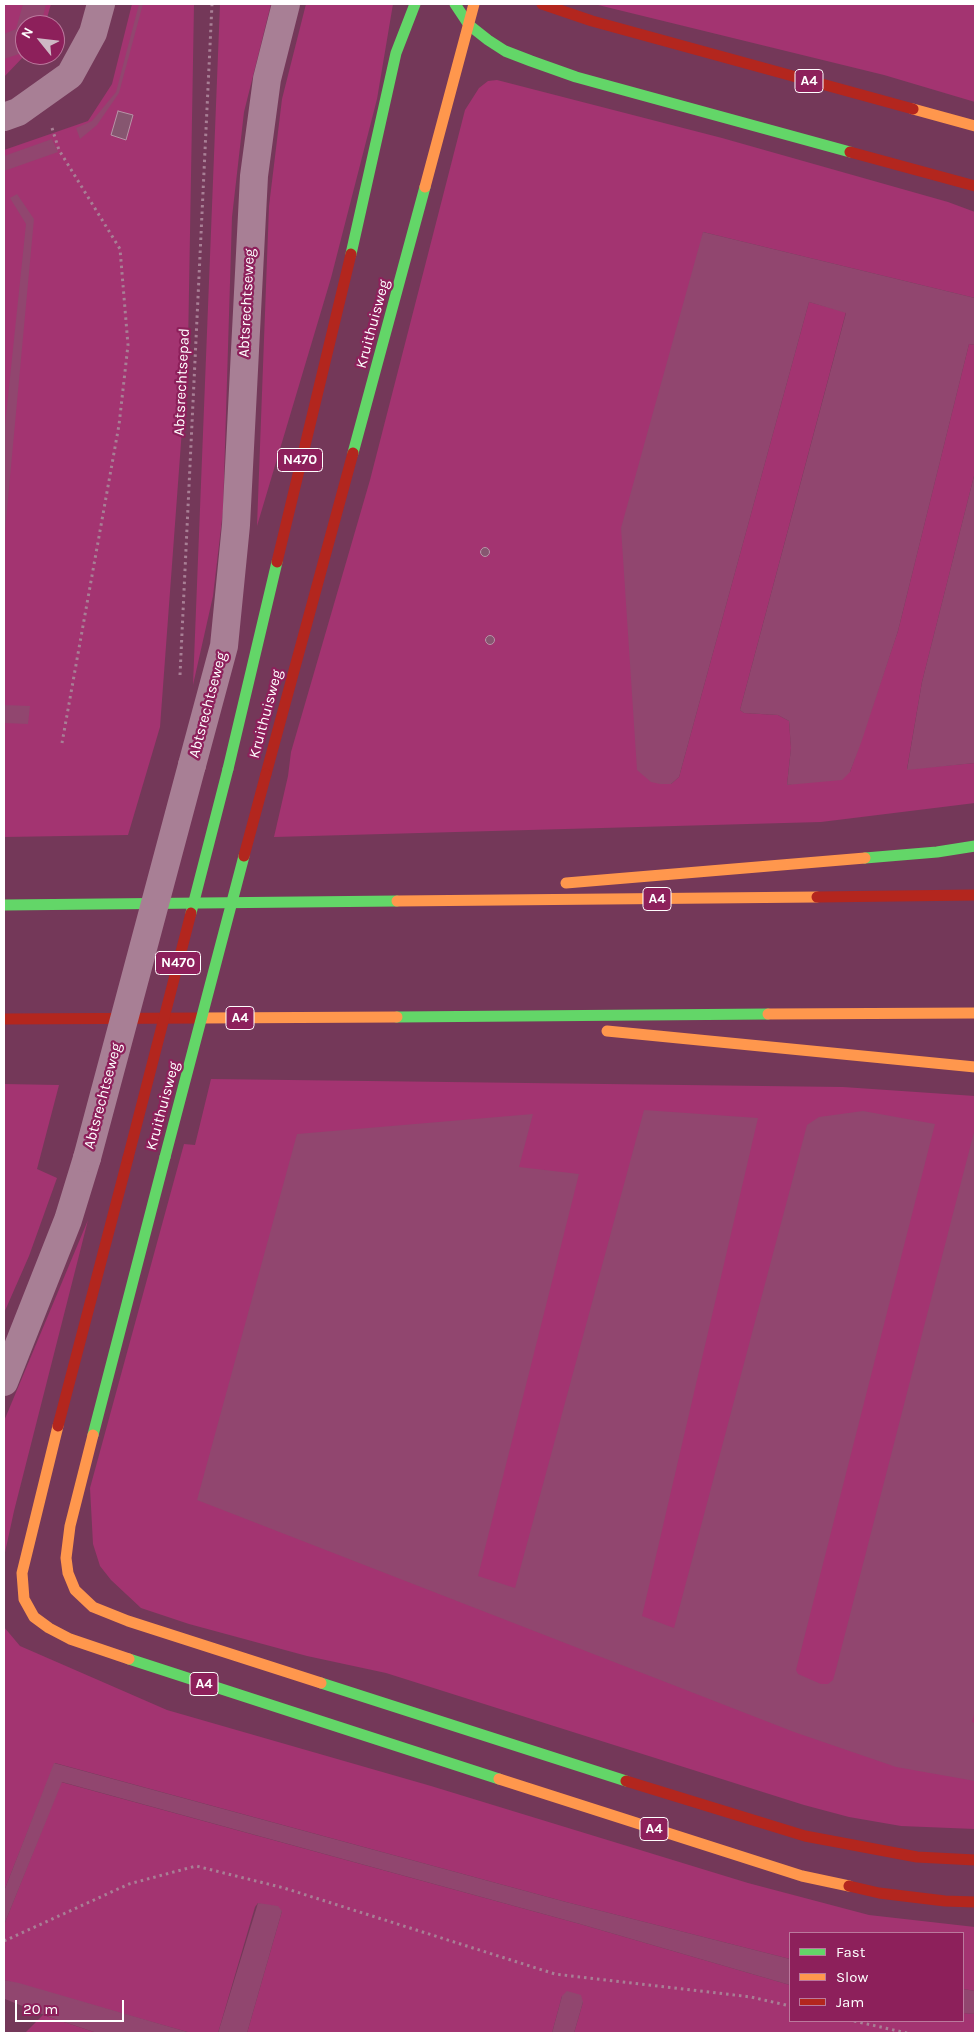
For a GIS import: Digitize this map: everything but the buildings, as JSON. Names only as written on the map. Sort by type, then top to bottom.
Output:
[{"type":"main road","name":"Kruithuisweg","points":[[58,1426],[228,769],[375,151],[396,53],[415,4]]},
{"type":"main road","points":[[455,4],[469,25],[505,51],[576,76],[975,186]]},
{"type":"main road","name":"Kruithuisweg","points":[[92,1434],[266,774],[474,4]]},
{"type":"main road","name":"A4","points":[[542,4],[600,23],[975,126]]},
{"type":"main road","name":"A4","points":[[554,884],[937,852],[975,846]]},
{"type":"main road","name":"A4","points":[[338,902],[505,888]]},
{"type":"main road","name":"A4","points":[[4,905],[975,895]]},
{"type":"main road","name":"A4","points":[[4,1020],[975,1013]]},
{"type":"main road","name":"A4","points":[[477,1017],[574,1027]]},
{"type":"main road","points":[[594,1029],[876,1059],[975,1067]]},
{"type":"main road","name":"A4","points":[[58,1426],[22,1573],[24,1598],[34,1617],[49,1628],[70,1639],[329,1725],[802,1876],[879,1893],[975,1902]]},
{"type":"main road","name":"A4","points":[[92,1434],[70,1526],[66,1558],[68,1573],[75,1590],[93,1607],[128,1621],[615,1778],[805,1836],[917,1857],[975,1860]]},
{"type":"street","points":[[4,117],[18,112],[70,75],[93,33],[100,4]]},
{"type":"street","name":"Abtsrechtseweg","points":[[4,1382],[68,1220],[87,1158],[224,646],[236,525],[254,176],[267,79],[286,4]]},
{"type":"path","name":"Abtsrechtsepad","points":[[180,681],[212,4]]},
{"type":"path","points":[[42,96],[59,150],[120,249],[128,345],[119,425],[62,743]]},
{"type":"path","points":[[4,1941],[129,1884],[196,1866],[284,1888],[555,1974],[751,1997],[789,2006]]},
{"type":"path","points":[[858,2022],[907,2033]]},
{"type":"shaded area","points":[[4,4],[51,4],[48,15],[15,15],[15,65],[4,77]]},
{"type":"shaded area","points":[[23,4],[46,4],[43,15],[20,15]]},
{"type":"shaded area","points":[[132,4],[194,4],[188,348],[160,727],[128,835],[4,837],[4,150],[88,121],[112,84]]},
{"type":"shaded area","points":[[139,4],[143,4],[119,93],[97,125],[80,139],[76,128],[92,121],[116,92]]},
{"type":"shaded area","points":[[220,4],[271,4],[244,112],[232,217],[223,511],[213,596],[193,685]]},
{"type":"shaded area","points":[[306,4],[393,4],[377,99],[331,278],[257,526],[269,206],[282,99]]},
{"type":"shaded area","points":[[594,4],[975,4],[975,102],[884,75]]},
{"type":"shaded area","points":[[15,29],[15,55],[4,59],[4,34]]},
{"type":"shaded area","points":[[497,80],[722,138],[948,202],[975,212],[975,298],[703,232],[671,784],[679,777],[809,302],[846,312],[740,710],[744,713],[778,715],[789,721],[791,748],[787,785],[850,772],[898,631],[969,344],[975,345],[975,472],[922,682],[907,769],[975,763],[975,803],[821,822],[274,837],[288,776],[291,752],[370,480],[465,110],[479,88],[488,81]]},
{"type":"shaded area","points":[[52,139],[58,152],[4,171],[4,156]]},
{"type":"shaded area","points":[[17,194],[34,219],[4,542],[4,435],[26,224],[10,198]]},
{"type":"shaded area","points":[[703,232],[975,298],[975,345],[969,344],[898,631],[861,743],[850,772],[842,780],[787,785],[791,748],[789,721],[778,715],[744,713],[740,710],[846,313],[809,302],[679,777],[671,784],[660,784],[651,782],[637,770],[621,528]]},
{"type":"shaded area","points":[[975,472],[975,763],[907,770],[922,682]]},
{"type":"shaded area","points":[[4,705],[30,706],[28,724],[4,723]]},
{"type":"shaded area","points":[[211,1079],[843,1087],[975,1096],[975,1829],[901,1826],[849,1817],[804,1805],[386,1673],[307,1656],[189,1624],[141,1608],[111,1580],[100,1566],[93,1544],[90,1488],[184,1144],[195,1145]]},
{"type":"shaded area","points":[[4,1084],[59,1085],[37,1169],[57,1178],[29,1256],[4,1313]]},
{"type":"shaded area","points":[[644,1110],[758,1118],[642,1616],[674,1628],[807,1125],[819,1117],[863,1111],[935,1124],[796,1670],[798,1674],[821,1684],[828,1684],[833,1680],[835,1673],[975,1128],[975,1711],[972,1722],[975,1723],[975,1781],[896,1767],[794,1732],[197,1500],[297,1134],[533,1114],[519,1167],[579,1174],[478,1576],[515,1588]]},
{"type":"shaded area","points":[[88,1220],[14,1511],[4,1557],[4,1421]]},
{"type":"shaded area","points":[[4,1627],[20,1646],[167,1710],[431,1786],[748,1883],[869,1915],[975,1927],[975,1991],[964,1989],[964,1932],[789,1932],[789,1959],[566,1902],[55,1763],[4,1891]]},
{"type":"shaded area","points":[[54,1763],[566,1902],[789,1959],[789,1985],[580,1924],[62,1782],[4,1925],[4,1891]]},
{"type":"shaded area","points":[[61,1782],[580,1924],[789,1985],[789,2022],[964,2022],[964,2013],[975,2014],[975,2033],[574,2033],[583,2002],[562,1996],[552,2033],[247,2033],[282,1911],[258,1903],[255,1907],[218,2033],[191,2033],[4,1980],[4,1925]]},
{"type":"shaded area","points":[[258,1903],[278,1906],[282,1911],[247,2033],[218,2033]]},
{"type":"shaded area","points":[[4,1980],[191,2033],[97,2033],[52,2018],[5,1999]]},
{"type":"shaded area","points":[[964,1989],[975,1991],[975,2014],[964,2013]]},
{"type":"shaded area","points":[[567,1991],[581,1995],[583,2002],[574,2033],[552,2033],[562,1996]]},
{"type":"shaded area","points":[[43,2015],[97,2033],[25,2033]]},
{"type":"traffic: fast","points":[[351,254],[396,53],[415,4]]},
{"type":"traffic: fast","points":[[455,4],[469,25],[488,40],[505,51],[531,61],[576,77],[850,152]]},
{"type":"traffic: fast","points":[[353,453],[425,187]]},
{"type":"traffic: fast","points":[[228,769],[277,562]]},
{"type":"traffic: fast","points":[[191,913],[228,769]]},
{"type":"traffic: fast","points":[[865,858],[937,852],[975,846]]},
{"type":"traffic: fast","points":[[165,1157],[244,856]]},
{"type":"traffic: fast","points":[[4,905],[397,901]]},
{"type":"traffic: fast","points":[[397,1017],[768,1014]]},
{"type":"traffic: fast","points":[[93,1435],[165,1157]]},
{"type":"traffic: fast","points":[[129,1659],[499,1779]]},
{"type":"traffic: fast","points":[[321,1683],[626,1781]]},
{"type":"traffic: slow","points":[[425,187],[474,4]]},
{"type":"traffic: slow","points":[[913,109],[975,126]]},
{"type":"traffic: slow","points":[[566,883],[865,858]]},
{"type":"traffic: slow","points":[[397,901],[817,897]]},
{"type":"traffic: slow","points":[[768,1014],[975,1013]]},
{"type":"traffic: slow","points":[[201,1018],[397,1017]]},
{"type":"traffic: slow","points":[[607,1031],[975,1067]]},
{"type":"traffic: slow","points":[[58,1426],[22,1573],[24,1599],[34,1617],[49,1628],[70,1639],[129,1659]]},
{"type":"traffic: slow","points":[[93,1435],[70,1526],[66,1558],[68,1573],[75,1590],[93,1607],[128,1621],[321,1683]]},
{"type":"traffic: slow","points":[[499,1779],[802,1876],[849,1886]]},
{"type":"traffic: jam","points":[[542,4],[592,21],[913,109]]},
{"type":"traffic: jam","points":[[850,152],[975,186]]},
{"type":"traffic: jam","points":[[277,562],[351,254]]},
{"type":"traffic: jam","points":[[266,774],[353,453]]},
{"type":"traffic: jam","points":[[244,856],[266,774]]},
{"type":"traffic: jam","points":[[817,897],[975,895]]},
{"type":"traffic: jam","points":[[128,1158],[191,913]]},
{"type":"traffic: jam","points":[[4,1019],[201,1018]]},
{"type":"traffic: jam","points":[[58,1426],[128,1158]]},
{"type":"traffic: jam","points":[[626,1781],[805,1836],[917,1857],[975,1860]]},
{"type":"traffic: jam","points":[[849,1886],[879,1893],[945,1901],[975,1902]]}]
